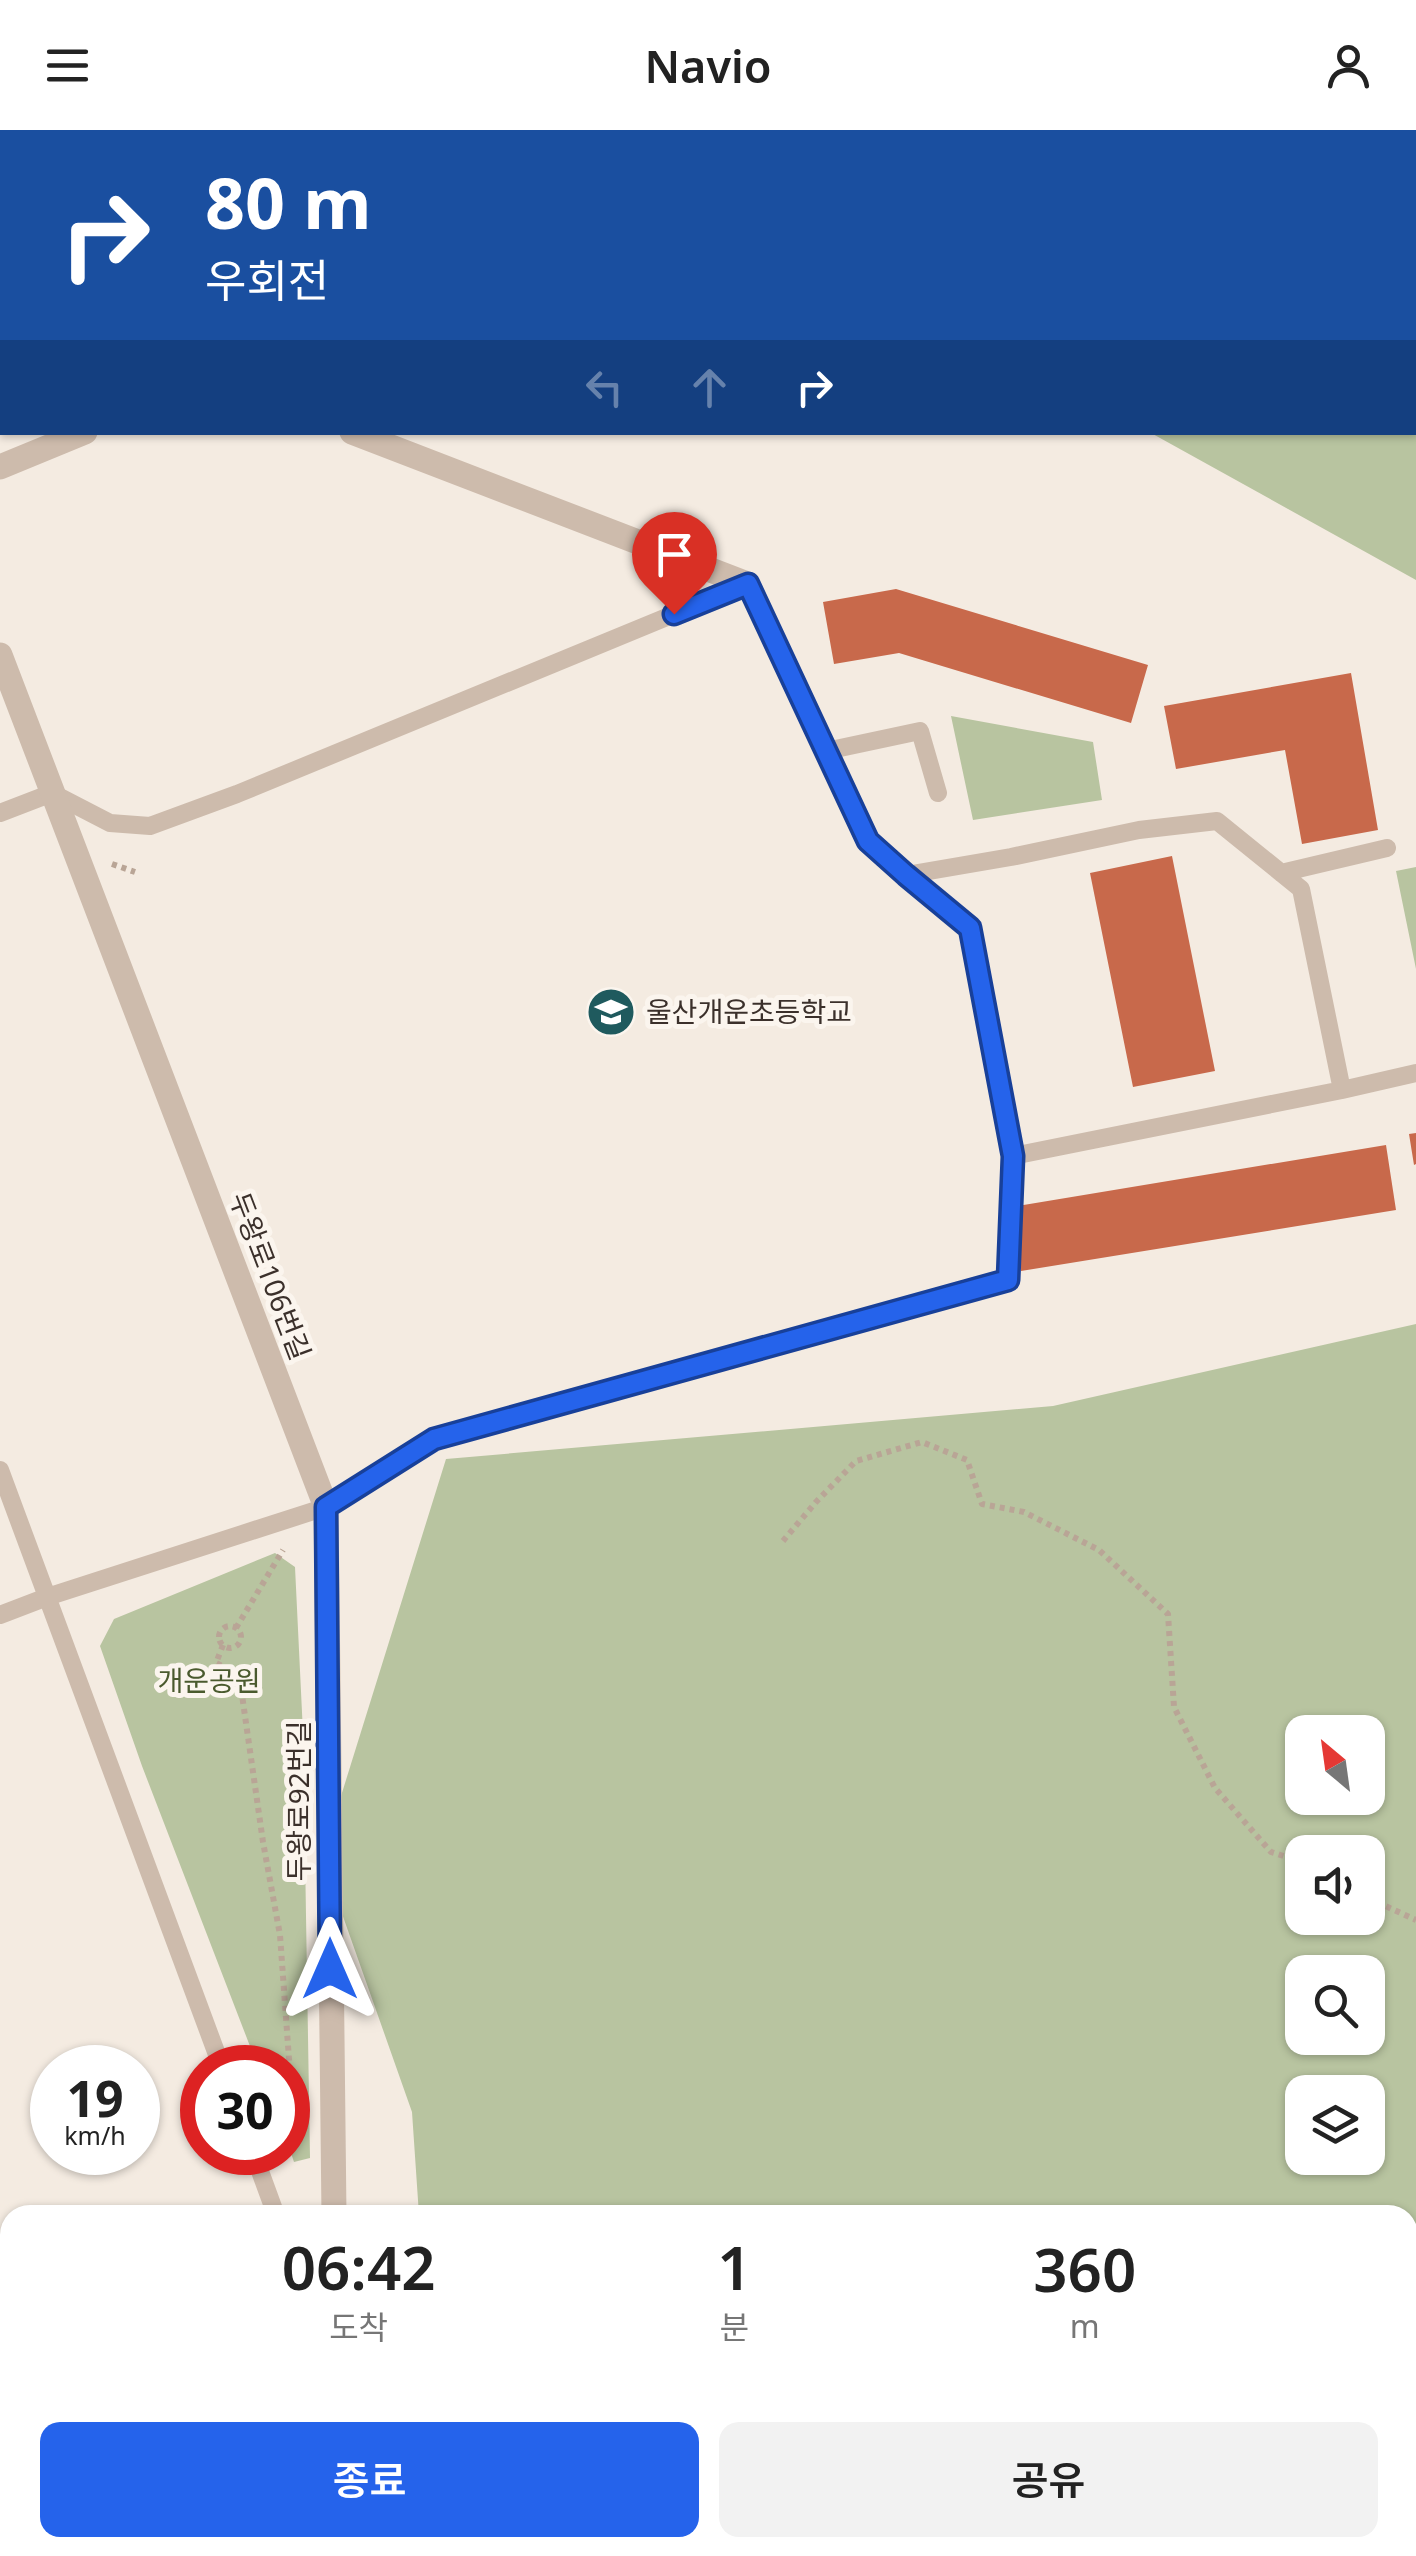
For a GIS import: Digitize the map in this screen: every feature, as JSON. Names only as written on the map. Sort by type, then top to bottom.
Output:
[{"type":"street","points":[[0,467],[78,435]]},
{"type":"street","points":[[360,435],[748,584]]},
{"type":"street","name":"두왕로106번길","points":[[0,655],[315,1511]]},
{"type":"street","name":"두왕로92번길","points":[[315,1511],[334,2205]]},
{"type":"lane","points":[[0,813],[52,793],[110,823],[150,826],[748,584],[868,841],[970,928],[1013,1156],[1008,1280],[434,1439],[315,1511],[0,1615]]},
{"type":"lane","points":[[826,751],[920,730],[938,794]]},
{"type":"lane","points":[[906,875],[1139,830],[1217,822],[1302,890],[1342,1090]]},
{"type":"lane","points":[[1281,873],[1387,848]]},
{"type":"lane","points":[[1013,1156],[1416,1073]]},
{"type":"lane","points":[[0,1470],[213,2045]]},
{"type":"lane","points":[[261,2175],[272,2205]]},
{"type":"path","points":[[783,1541],[856,1461],[922,1442],[967,1460],[982,1504],[1024,1512],[1098,1550],[1168,1614],[1174,1707],[1215,1788],[1271,1852],[1285,1857]]},
{"type":"path","points":[[236,1628],[315,1511]]},
{"type":"path","points":[[230,1626],[236,1628],[241,1636],[239,1644],[223,1646],[220,1631],[230,1626]]},
{"type":"path","points":[[223,1646],[216,1663],[239,1674],[262,1842],[280,1935],[294,2128],[332,2130]]},
{"type":"path","points":[[1385,1906],[1416,1920]]},
{"type":"green space","points":[[1155,435],[1416,435],[1416,580]]},
{"type":"green space","points":[[951,716],[1093,742],[1102,800],[973,820]]},
{"type":"green space","points":[[1416,867],[1416,969],[1396,871]]},
{"type":"green space","points":[[1416,1324],[1416,2205],[418,2205],[412,2112],[322,1857],[446,1459],[1053,1406]]},
{"type":"green space","name":"개운공원","points":[[275,1553],[295,1567],[303,1733],[308,2045],[250,2045],[100,1646],[114,1619]]},
{"type":"building","points":[[896,589],[1148,665],[1131,723],[899,653],[834,664],[823,602]]},
{"type":"building","points":[[1351,673],[1378,830],[1302,844],[1285,750],[1176,769],[1164,706]]},
{"type":"building","points":[[1172,856],[1215,1071],[1133,1087],[1090,873]]},
{"type":"building","points":[[1416,1133],[1416,1164],[1414,1165],[1409,1134]]},
{"type":"building","points":[[1386,1145],[1396,1210],[1021,1271],[1011,1207]]},
{"type":"place","name":"울산개운초등학교","points":[[611,1012]]},
{"type":"route","points":[[330,1969],[326,1507],[434,1439],[1008,1280],[1013,1156],[970,928],[868,841],[748,584],[674,614]]}]
